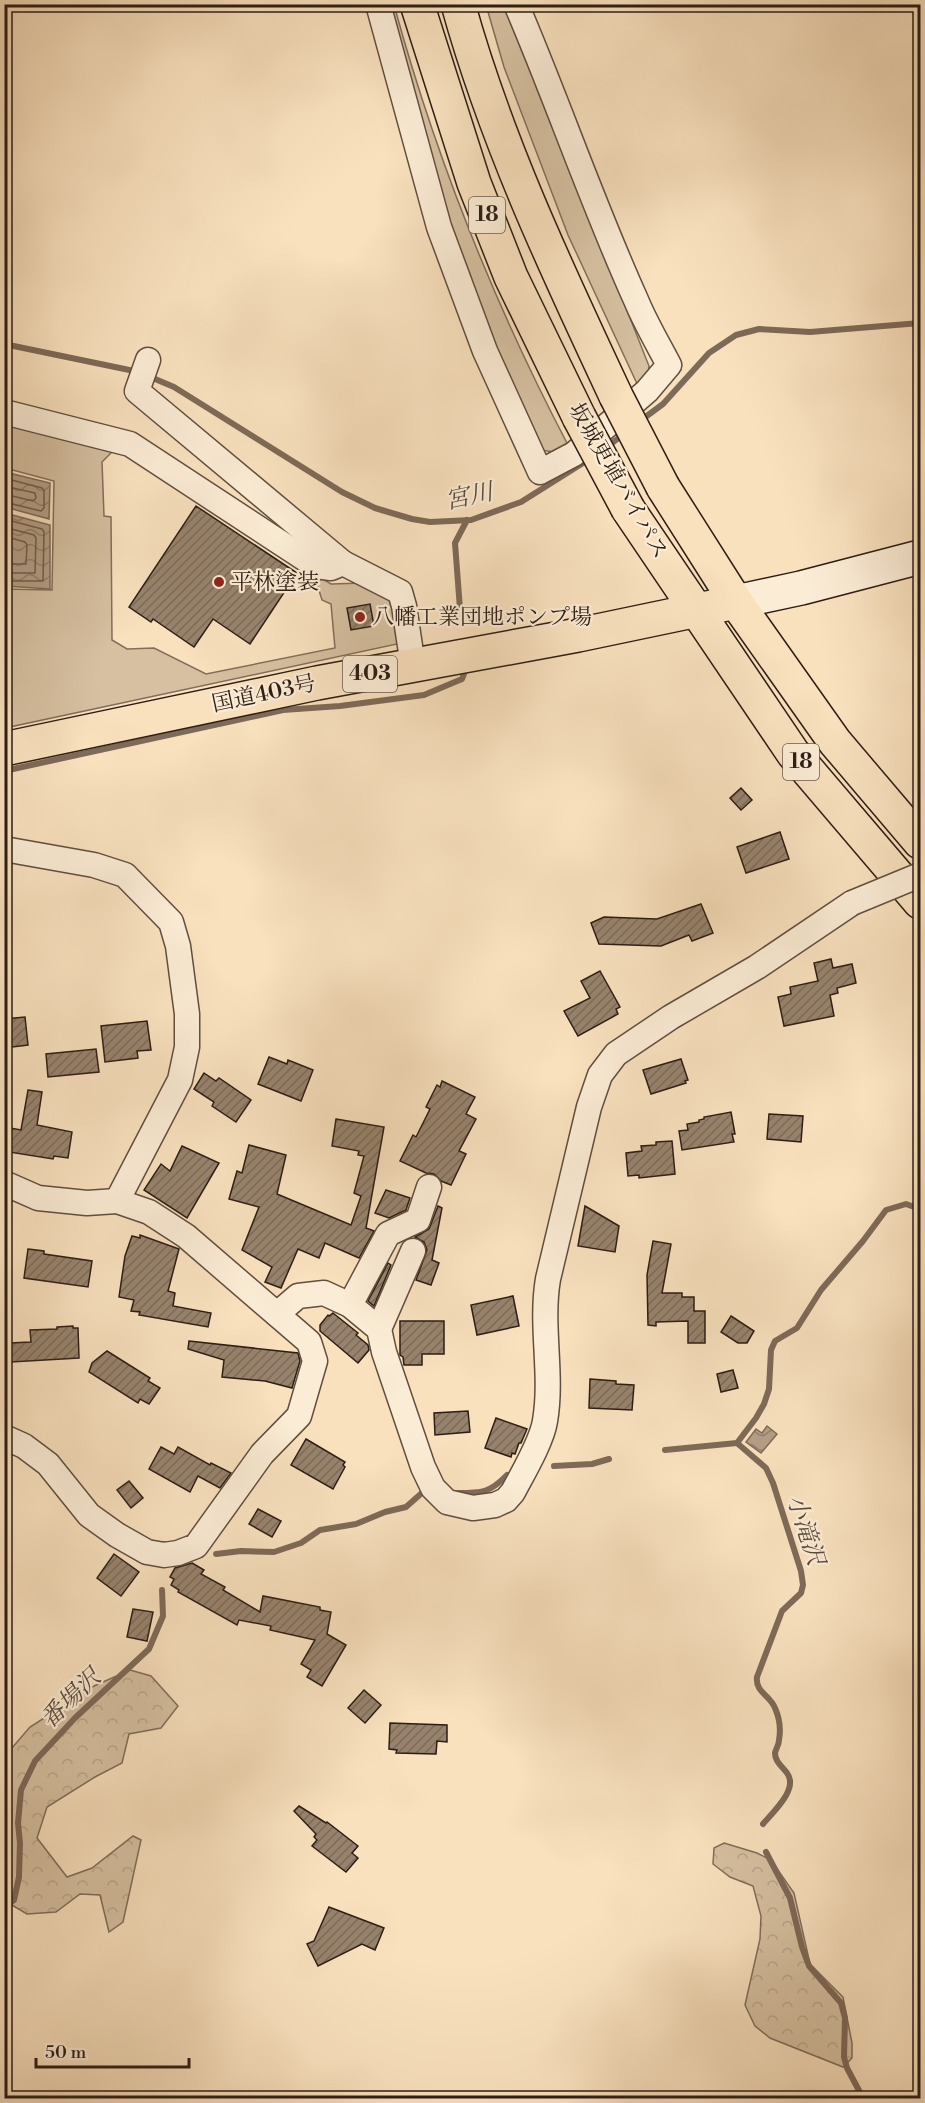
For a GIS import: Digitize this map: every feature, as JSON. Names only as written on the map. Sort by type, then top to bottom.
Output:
[{"type":"highway","name":"坂城更埴バイパス","points":[[417,4],[474,183],[511,277],[579,417],[628,509],[793,753],[921,902]]},
{"type":"highway","name":"坂城更埴バイパス","points":[[458,4],[474,61],[547,248],[616,396],[663,487],[736,602],[835,742],[921,842]]},
{"type":"highway","name":"国道403号","points":[[4,749],[317,683],[578,635],[736,602]]},
{"type":"main road","points":[[736,602],[921,557]]},
{"type":"street","points":[[378,4],[439,227],[485,351],[540,472],[574,454],[647,391],[669,365],[637,303],[604,228],[540,60],[516,4]]},
{"type":"street","points":[[148,360],[137,391],[343,563],[400,592],[413,666]]},
{"type":"street","points":[[4,412],[130,444],[316,566],[331,568],[343,563]]},
{"type":"street","points":[[4,849],[94,865],[124,875],[171,922],[178,946],[187,1014],[187,1047],[180,1080],[117,1201]]},
{"type":"street","points":[[413,1251],[379,1329],[384,1352],[423,1467],[433,1488],[447,1502],[466,1507],[484,1508],[506,1500],[513,1492],[545,1424],[548,1398],[544,1304],[589,1107],[600,1075],[616,1054],[671,1017],[758,967],[852,903],[921,875]]},
{"type":"street","points":[[4,1183],[38,1198],[87,1203],[117,1201],[149,1212],[186,1236],[309,1342],[315,1361],[299,1416],[262,1454],[196,1546],[178,1553],[164,1555],[147,1552],[117,1535],[90,1515],[48,1464],[24,1446],[4,1437]]},
{"type":"street","points":[[350,1305],[388,1234],[418,1220],[429,1187]]},
{"type":"street","points":[[277,1314],[298,1296],[324,1293],[350,1305],[379,1329]]},
{"type":"green space","points":[[388,5],[394,5],[428,118],[469,230],[516,338],[568,445],[554,452],[541,450],[494,348],[448,224]]},
{"type":"green space","points":[[486,5],[504,5],[518,35],[649,366],[648,375],[639,388],[568,235],[504,67]]},
{"type":"green space","points":[[4,421],[115,449],[102,462],[104,516],[111,517],[112,640],[127,649],[154,648],[206,674],[335,648],[331,604],[322,600],[317,584],[321,578],[331,584],[364,583],[389,597],[397,614],[397,644],[5,728],[5,589],[52,590],[54,481],[5,468]]},
{"type":"green space","points":[[130,1670],[151,1676],[178,1706],[161,1728],[129,1734],[122,1763],[47,1807],[37,1838],[67,1877],[92,1868],[133,1836],[141,1840],[123,1922],[109,1932],[100,1895],[80,1894],[56,1912],[27,1914],[5,1901],[5,1756],[30,1727],[94,1686]]},
{"type":"green space","points":[[724,1843],[757,1853],[771,1860],[794,1893],[810,1964],[843,1997],[852,2043],[852,2058],[843,2067],[770,2038],[755,2026],[745,2005],[760,1939],[761,1916],[753,1886],[730,1877],[713,1864],[714,1848]]},
{"type":"water","points":[[5,472],[50,483],[49,519],[5,507]]},
{"type":"water","points":[[5,513],[50,525],[50,589],[5,586]]},
{"type":"water","points":[[767,1426],[777,1434],[761,1453],[746,1442],[756,1429],[762,1433]]},
{"type":"building","name":"平林塗装","points":[[196,506],[297,573],[250,644],[213,619],[194,647],[153,619],[151,622],[129,607]]},
{"type":"building","name":"八幡工業団地ポンプ場","points":[[370,604],[374,626],[351,630],[347,608]]},
{"type":"building","points":[[741,788],[752,800],[741,810],[730,798]]},
{"type":"building","points":[[780,832],[789,859],[746,873],[737,847]]},
{"type":"building","points":[[701,904],[713,933],[692,941],[689,935],[661,946],[599,944],[591,923],[604,917],[657,919]]},
{"type":"building","points":[[831,959],[833,968],[852,964],[856,983],[837,988],[838,993],[830,995],[834,1016],[784,1026],[778,997],[791,994],[790,987],[818,981],[814,963]]},
{"type":"building","points":[[600,971],[620,1007],[616,1009],[618,1014],[578,1036],[564,1011],[590,998],[581,981]]},
{"type":"building","points":[[25,1017],[28,1045],[4,1048],[4,1019]]},
{"type":"building","points":[[147,1021],[151,1050],[137,1051],[138,1058],[105,1062],[101,1026]]},
{"type":"building","points":[[96,1049],[99,1072],[48,1077],[46,1054]]},
{"type":"building","points":[[269,1057],[287,1064],[288,1060],[313,1070],[301,1101],[258,1084]]},
{"type":"building","points":[[681,1059],[688,1080],[685,1081],[686,1083],[651,1094],[643,1070]]},
{"type":"building","points":[[204,1073],[216,1081],[219,1078],[251,1100],[236,1122],[212,1106],[214,1102],[194,1089]]},
{"type":"building","points":[[442,1081],[475,1097],[466,1114],[476,1119],[459,1151],[466,1154],[451,1185],[441,1181],[434,1174],[426,1173],[400,1161],[413,1135],[416,1137],[430,1109],[426,1107],[437,1085],[440,1087]]},
{"type":"building","points":[[28,1090],[42,1092],[37,1125],[72,1132],[68,1158],[54,1156],[53,1159],[9,1152],[10,1149],[4,1148],[4,1127],[21,1130]]},
{"type":"building","points":[[731,1112],[734,1142],[682,1150],[679,1131],[688,1130],[687,1124],[699,1122],[704,1117]]},
{"type":"building","points":[[769,1114],[803,1116],[801,1142],[767,1139]]},
{"type":"building","points":[[336,1119],[384,1127],[366,1228],[374,1231],[359,1258],[325,1243],[319,1258],[298,1249],[281,1288],[265,1282],[272,1267],[242,1250],[259,1207],[229,1199],[237,1171],[242,1173],[249,1145],[286,1155],[277,1194],[351,1225],[361,1196],[354,1193],[364,1156],[358,1155],[359,1151],[332,1146]]},
{"type":"building","points":[[672,1141],[675,1174],[639,1178],[639,1175],[628,1176],[626,1153],[642,1151],[641,1146],[656,1145],[656,1142]]},
{"type":"building","points":[[182,1146],[219,1163],[187,1218],[144,1190],[161,1164],[170,1171]]},
{"type":"building","points":[[386,1190],[410,1198],[406,1210],[389,1218],[375,1213]]},
{"type":"building","points":[[438,1206],[442,1208],[432,1260],[439,1263],[431,1285],[416,1280],[427,1250],[424,1242],[415,1237],[429,1229]]},
{"type":"building","points":[[585,1206],[619,1226],[615,1252],[578,1246]]},
{"type":"building","points":[[140,1235],[179,1249],[168,1291],[175,1293],[173,1306],[211,1313],[208,1327],[139,1315],[140,1312],[131,1311],[134,1300],[119,1297],[125,1256],[132,1236],[140,1238]]},
{"type":"building","points":[[653,1241],[671,1244],[662,1293],[682,1293],[682,1297],[694,1297],[694,1311],[705,1311],[705,1343],[688,1343],[688,1321],[656,1322],[656,1326],[648,1325],[647,1275]]},
{"type":"building","points":[[28,1249],[44,1251],[44,1254],[92,1261],[88,1287],[24,1278]]},
{"type":"building","points":[[388,1263],[391,1265],[374,1306],[368,1301]]},
{"type":"building","points":[[513,1296],[519,1326],[477,1335],[471,1305]]},
{"type":"building","points":[[333,1313],[358,1333],[356,1335],[368,1345],[369,1350],[358,1363],[320,1331],[320,1325],[328,1315]]},
{"type":"building","points":[[731,1316],[754,1331],[747,1343],[738,1343],[721,1332]]},
{"type":"building","points":[[400,1321],[444,1321],[444,1354],[422,1354],[422,1365],[404,1365],[403,1357],[400,1355]]},
{"type":"building","points":[[73,1326],[73,1328],[78,1328],[79,1358],[11,1362],[10,1343],[31,1342],[30,1330]]},
{"type":"building","points":[[189,1341],[298,1353],[300,1361],[292,1388],[265,1381],[222,1377],[224,1360],[188,1349]]},
{"type":"building","points":[[107,1351],[150,1378],[148,1381],[160,1388],[149,1404],[140,1399],[138,1403],[89,1372],[92,1363]]},
{"type":"building","points":[[733,1370],[738,1388],[721,1392],[717,1374]]},
{"type":"building","points":[[590,1379],[634,1385],[632,1410],[589,1408]]},
{"type":"building","points":[[468,1411],[470,1432],[435,1435],[434,1413]]},
{"type":"building","points":[[496,1418],[527,1429],[515,1454],[512,1453],[511,1457],[485,1448]]},
{"type":"building","points":[[306,1439],[345,1462],[343,1465],[345,1467],[333,1489],[291,1465]]},
{"type":"building","points":[[161,1447],[174,1454],[178,1447],[210,1465],[211,1463],[231,1473],[220,1488],[198,1476],[190,1492],[149,1469]]},
{"type":"building","points":[[129,1481],[143,1498],[131,1508],[117,1490]]},
{"type":"building","points":[[258,1509],[281,1521],[272,1537],[249,1524]]},
{"type":"building","points":[[114,1554],[139,1572],[121,1596],[97,1578]]},
{"type":"building","points":[[192,1563],[204,1570],[201,1574],[225,1587],[223,1590],[260,1612],[263,1596],[320,1607],[320,1610],[331,1612],[327,1634],[346,1645],[322,1686],[307,1677],[311,1670],[301,1664],[315,1640],[270,1630],[271,1626],[239,1620],[237,1625],[178,1592],[179,1590],[171,1585],[174,1579],[170,1577],[175,1568]]},
{"type":"building","points":[[133,1609],[153,1612],[147,1641],[127,1637]]},
{"type":"building","points":[[364,1690],[381,1705],[365,1723],[348,1708]]},
{"type":"building","points":[[390,1723],[447,1725],[447,1742],[437,1741],[436,1754],[396,1753],[397,1750],[389,1749]]},
{"type":"building","points":[[299,1806],[327,1822],[358,1846],[352,1853],[358,1858],[346,1872],[312,1846],[317,1840],[314,1837],[316,1834],[294,1811]]},
{"type":"building","points":[[329,1907],[384,1928],[375,1950],[362,1944],[318,1966],[307,1944],[314,1941]]},
{"type":"waterway","name":"宮川","points":[[640,421],[663,404],[709,353],[736,335],[759,329],[810,332],[920,323]]},
{"type":"waterway","name":"宮川","points":[[4,344],[139,372]]},
{"type":"waterway","name":"宮川","points":[[148,376],[174,387],[342,492],[375,508],[412,519],[430,522],[471,520],[521,502],[591,458]]},
{"type":"waterway","name":"宮川","points":[[607,447],[625,433]]},
{"type":"waterway","points":[[460,609],[455,543],[467,520]]},
{"type":"waterway","points":[[4,771],[283,710],[340,706],[424,695],[462,679],[464,674]]},
{"type":"waterway","points":[[737,1443],[764,1404],[769,1389],[771,1350],[775,1341],[797,1328],[821,1290],[886,1210],[906,1204],[920,1209]]},
{"type":"waterway","name":"小滝沢","points":[[737,1443],[766,1468],[773,1483],[801,1571],[803,1585],[801,1593],[782,1611],[757,1677],[760,1690],[773,1704],[776,1712],[780,1732],[775,1756],[790,1779],[790,1786],[783,1800],[763,1824]]},
{"type":"waterway","name":"番場沢","points":[[665,1450],[737,1443]]},
{"type":"waterway","name":"番場沢","points":[[554,1466],[592,1464],[609,1459]]},
{"type":"waterway","name":"番場沢","points":[[458,1493],[485,1491],[507,1475]]},
{"type":"waterway","name":"番場沢","points":[[216,1554],[241,1551],[274,1552],[301,1543],[320,1530],[356,1524],[385,1512],[406,1507],[423,1492]]},
{"type":"waterway","name":"番場沢","points":[[4,1907],[14,1900],[19,1877],[18,1823],[21,1790],[35,1761],[75,1718],[149,1649],[163,1616],[162,1590]]},
{"type":"waterway","name":"小滝沢","points":[[766,1852],[790,1898],[809,1966],[841,2003],[845,2018],[844,2057],[847,2068],[863,2098]]},
{"type":"place","name":"平林塗装","points":[[219,582]]},
{"type":"place","name":"八幡工業団地ポンプ場","points":[[360,617]]}]
